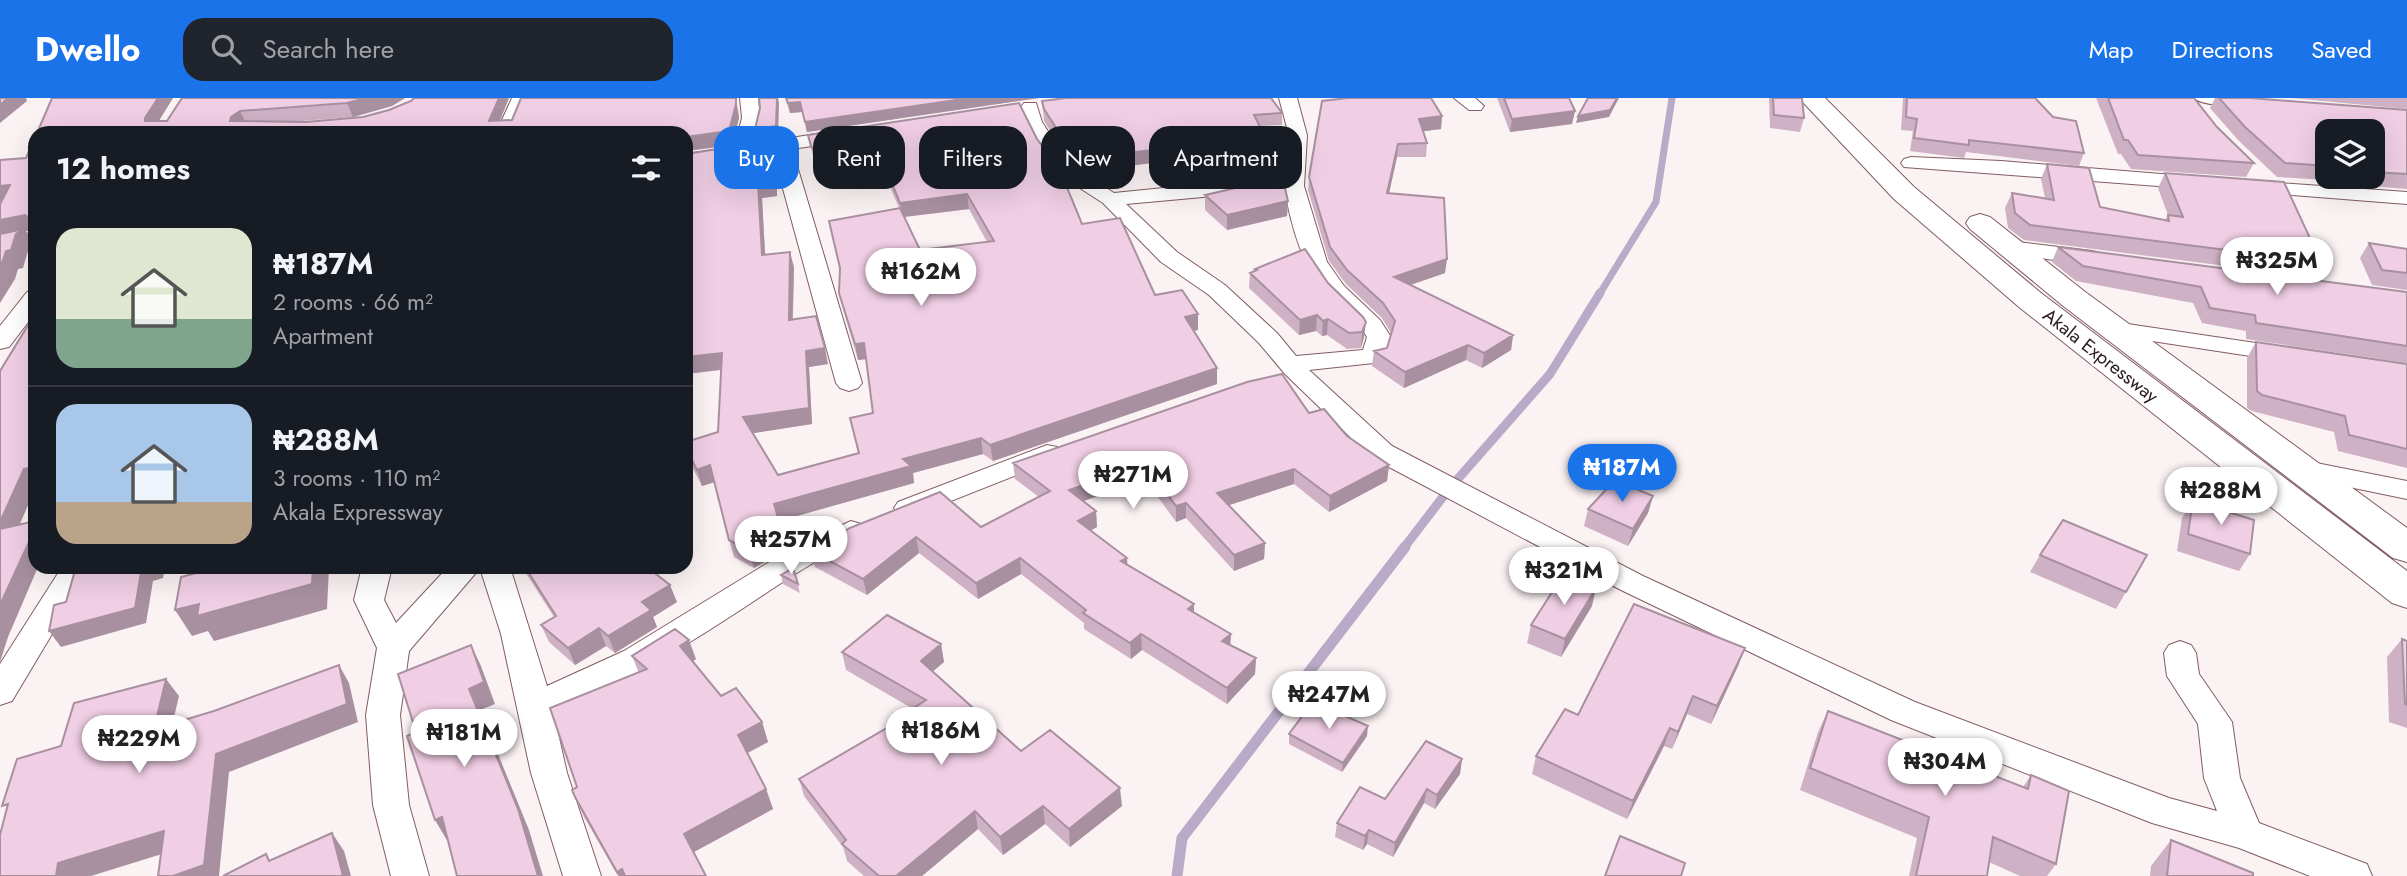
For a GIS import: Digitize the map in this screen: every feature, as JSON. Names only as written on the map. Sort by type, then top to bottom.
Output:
[{"type":"main road","name":"Akala Expressway","points":[[1811,98],[1904,193],[2030,300],[2407,593]]},
{"type":"main road","name":"Akala Expressway","points":[[1846,98],[1911,163],[2010,248],[2407,548]]},
{"type":"street","points":[[508,126],[521,98]]},
{"type":"street","points":[[748,98],[752,106],[749,126]]},
{"type":"street","points":[[1288,98],[1296,126]]},
{"type":"street","points":[[2189,98],[2204,121]]},
{"type":"street","points":[[2203,98],[2271,104]]},
{"type":"street","points":[[1030,107],[1033,122],[1062,168],[1110,199],[1169,257],[1217,290],[1268,338],[1287,372],[1382,452],[1632,583],[1903,711],[2165,812],[2245,834],[2353,876]]},
{"type":"street","points":[[693,159],[714,156]]},
{"type":"street","points":[[1911,163],[2001,167],[2407,198]]},
{"type":"street","points":[[2248,165],[2275,189]]},
{"type":"street","points":[[794,189],[849,383]]},
{"type":"street","points":[[1110,199],[1212,189]]},
{"type":"street","points":[[1287,372],[1302,362],[1374,357],[1379,337],[1372,325],[1336,291],[1316,262],[1295,189]]},
{"type":"street","points":[[0,246],[28,239]]},
{"type":"street","points":[[2010,248],[2119,261]]},
{"type":"street","points":[[0,342],[28,307]]},
{"type":"street","points":[[2114,329],[2314,358]]},
{"type":"street","points":[[535,704],[584,686],[626,665],[793,561],[842,534],[1077,442]]},
{"type":"street","points":[[2301,469],[2407,490]]},
{"type":"street","points":[[0,692],[73,574]]},
{"type":"street","points":[[375,574],[369,600],[393,648]]},
{"type":"street","points":[[410,876],[391,805],[383,715],[393,648],[459,574]]},
{"type":"street","points":[[497,574],[535,704],[548,773],[582,876]]},
{"type":"street","points":[[2180,653],[2183,676],[2215,722],[2222,778],[2245,834]]},
{"type":"building","points":[[52,98],[158,98],[145,121],[167,121],[182,98],[366,98],[347,103],[240,111],[231,117],[230,121],[306,122],[363,117],[389,110],[414,98],[499,98],[489,121],[512,120],[521,98],[736,98],[730,126],[714,126],[714,133],[693,136],[693,126],[40,126]]},
{"type":"building","points":[[759,98],[777,98],[776,126],[756,126],[760,108]]},
{"type":"building","points":[[786,98],[970,98],[805,122],[800,102],[788,103]]},
{"type":"building","points":[[1066,98],[1271,98],[1282,113],[1254,115],[1260,126],[1149,126],[1149,150],[1135,152],[1135,126],[1055,126],[1042,101]]},
{"type":"building","points":[[1348,98],[1431,98],[1442,116],[1419,119],[1427,143],[1398,144],[1387,193],[1444,198],[1447,259],[1394,277],[1513,335],[1484,353],[1468,345],[1405,372],[1374,351],[1387,348],[1395,321],[1383,303],[1347,270],[1330,247],[1309,177],[1322,101]]},
{"type":"building","points":[[1504,98],[1569,98],[1575,111],[1512,119]]},
{"type":"building","points":[[1588,98],[1617,98],[1610,110],[1578,116]]},
{"type":"building","points":[[1773,98],[1802,98],[1804,118],[1774,115]]},
{"type":"building","points":[[1907,98],[2035,98],[2053,117],[2076,121],[2084,153],[1969,140],[1969,145],[1914,138],[1917,119],[1906,117]]},
{"type":"building","points":[[2108,98],[2194,98],[2217,127],[2254,163],[2138,155],[2128,140],[2124,140]]},
{"type":"building","points":[[2219,98],[2407,110],[2407,174],[2385,173],[2385,119],[2315,119],[2315,165],[2285,163],[2245,127]]},
{"type":"building","points":[[1019,103],[1041,144],[1041,189],[1068,189],[1082,224],[1120,218],[1155,295],[1182,290],[1198,314],[1185,317],[1217,368],[990,445],[981,438],[903,459],[911,466],[774,504],[782,531],[749,551],[729,540],[710,465],[697,470],[693,462],[693,440],[718,432],[722,353],[693,356],[693,153],[714,150],[714,189],[758,189],[762,255],[790,252],[789,320],[816,316],[825,348],[806,351],[809,408],[743,417],[778,475],[859,453],[850,418],[873,413],[864,343],[855,344],[839,293],[840,268],[829,221],[900,208],[920,250],[994,241],[967,194],[900,203],[894,189],[905,189],[905,126],[867,126]]},
{"type":"building","points":[[813,134],[813,149],[808,135]]},
{"type":"building","points":[[28,154],[28,217],[25,215],[0,220],[0,204],[10,185],[0,186],[0,160],[26,158]]},
{"type":"building","points":[[2047,164],[2089,168],[2100,207],[2169,221],[2168,215],[2183,217],[2165,173],[2284,182],[2321,262],[2030,225],[2015,213],[2012,193],[2054,200]]},
{"type":"building","points":[[1231,189],[1285,189],[1288,201],[1227,215],[1205,195]]},
{"type":"building","points":[[24,229],[16,234],[11,250],[6,251],[0,266],[0,234]]},
{"type":"building","points":[[2369,243],[2407,249],[2407,273],[2382,270]]},
{"type":"building","points":[[2058,247],[2407,292],[2407,346],[2256,323],[2255,315],[2210,308],[2201,287],[2083,266]]},
{"type":"building","points":[[1305,249],[1328,283],[1363,317],[1366,322],[1362,332],[1349,333],[1328,319],[1323,321],[1317,315],[1300,320],[1250,273]]},
{"type":"building","points":[[28,325],[28,468],[24,469],[0,522],[0,371]]},
{"type":"building","points":[[2256,342],[2407,364],[2407,449],[2349,435],[2345,416],[2262,395],[2257,391]]},
{"type":"building","points":[[1282,374],[1309,413],[1324,409],[1347,436],[1389,465],[1330,496],[1294,469],[1217,493],[1265,543],[1234,555],[1186,503],[1176,506],[1145,464],[1069,490],[1096,511],[1078,521],[1127,558],[1121,561],[1194,604],[1188,609],[1231,634],[1222,641],[1256,658],[1227,688],[1141,634],[1130,643],[1083,613],[1086,610],[1020,558],[976,583],[916,537],[863,579],[811,551],[850,528],[940,492],[981,527],[1050,491],[1013,463],[1247,382]]},
{"type":"building","points":[[1615,480],[1653,496],[1633,529],[1588,509]]},
{"type":"building","points":[[2193,501],[2254,520],[2250,554],[2188,534]]},
{"type":"building","points":[[2063,520],[2147,555],[2126,592],[2040,555]]},
{"type":"building","points":[[28,523],[28,544],[0,605],[0,529]]},
{"type":"building","points":[[793,568],[798,584],[781,575]]},
{"type":"building","points":[[74,574],[141,574],[135,608],[49,631],[54,605],[66,602]]},
{"type":"building","points":[[192,574],[313,574],[312,584],[197,616],[199,604],[175,610],[181,577]]},
{"type":"building","points":[[529,574],[656,574],[670,585],[642,602],[651,610],[608,636],[599,628],[568,648],[541,625],[556,616]]},
{"type":"building","points":[[1563,575],[1596,588],[1565,639],[1531,625]]},
{"type":"building","points":[[1634,604],[1745,648],[1717,706],[1693,696],[1678,732],[1670,728],[1633,801],[1536,756],[1565,709],[1578,715]]},
{"type":"building","points":[[887,615],[941,644],[921,661],[1021,751],[1050,730],[1120,788],[1069,829],[1043,806],[1000,837],[975,811],[896,876],[879,876],[842,844],[846,840],[799,779],[897,722],[895,720],[926,700],[842,652]]},
{"type":"building","points":[[675,629],[689,640],[680,646],[721,696],[736,688],[762,722],[738,735],[766,789],[684,834],[706,876],[625,876],[622,869],[617,872],[575,797],[572,790],[577,787],[550,708],[647,669],[632,656]]},
{"type":"building","points":[[2402,639],[2407,641],[2407,705],[2405,704]]},
{"type":"building","points":[[471,645],[484,682],[469,689],[518,809],[538,876],[457,876],[442,817],[435,820],[407,736],[416,732],[398,674]]},
{"type":"building","points":[[339,665],[347,704],[216,754],[204,865],[173,876],[158,876],[164,831],[58,863],[56,876],[0,876],[0,835],[8,804],[2,806],[17,759],[61,746],[74,703],[166,679],[154,729],[214,711]]},
{"type":"building","points":[[1315,699],[1368,726],[1343,763],[1289,734]]},
{"type":"building","points":[[1828,711],[2028,789],[2031,775],[2069,791],[2056,864],[1993,837],[1987,876],[1916,876],[1929,817],[1810,768]]},
{"type":"building","points":[[1426,741],[1462,759],[1437,795],[1427,789],[1395,843],[1369,830],[1365,836],[1337,823],[1360,787],[1385,799]]},
{"type":"building","points":[[332,833],[343,876],[223,876],[266,854],[269,861]]},
{"type":"building","points":[[1620,836],[1685,863],[1681,876],[1605,876]]},
{"type":"building","points":[[2171,840],[2253,873],[2253,876],[2167,876]]},
{"type":"waterway","points":[[1599,295],[1656,202],[1672,98]]},
{"type":"waterway","points":[[1403,549],[1449,489],[1550,374],[1600,293]]},
{"type":"waterway","points":[[1177,876],[1182,838],[1405,547]]}]
